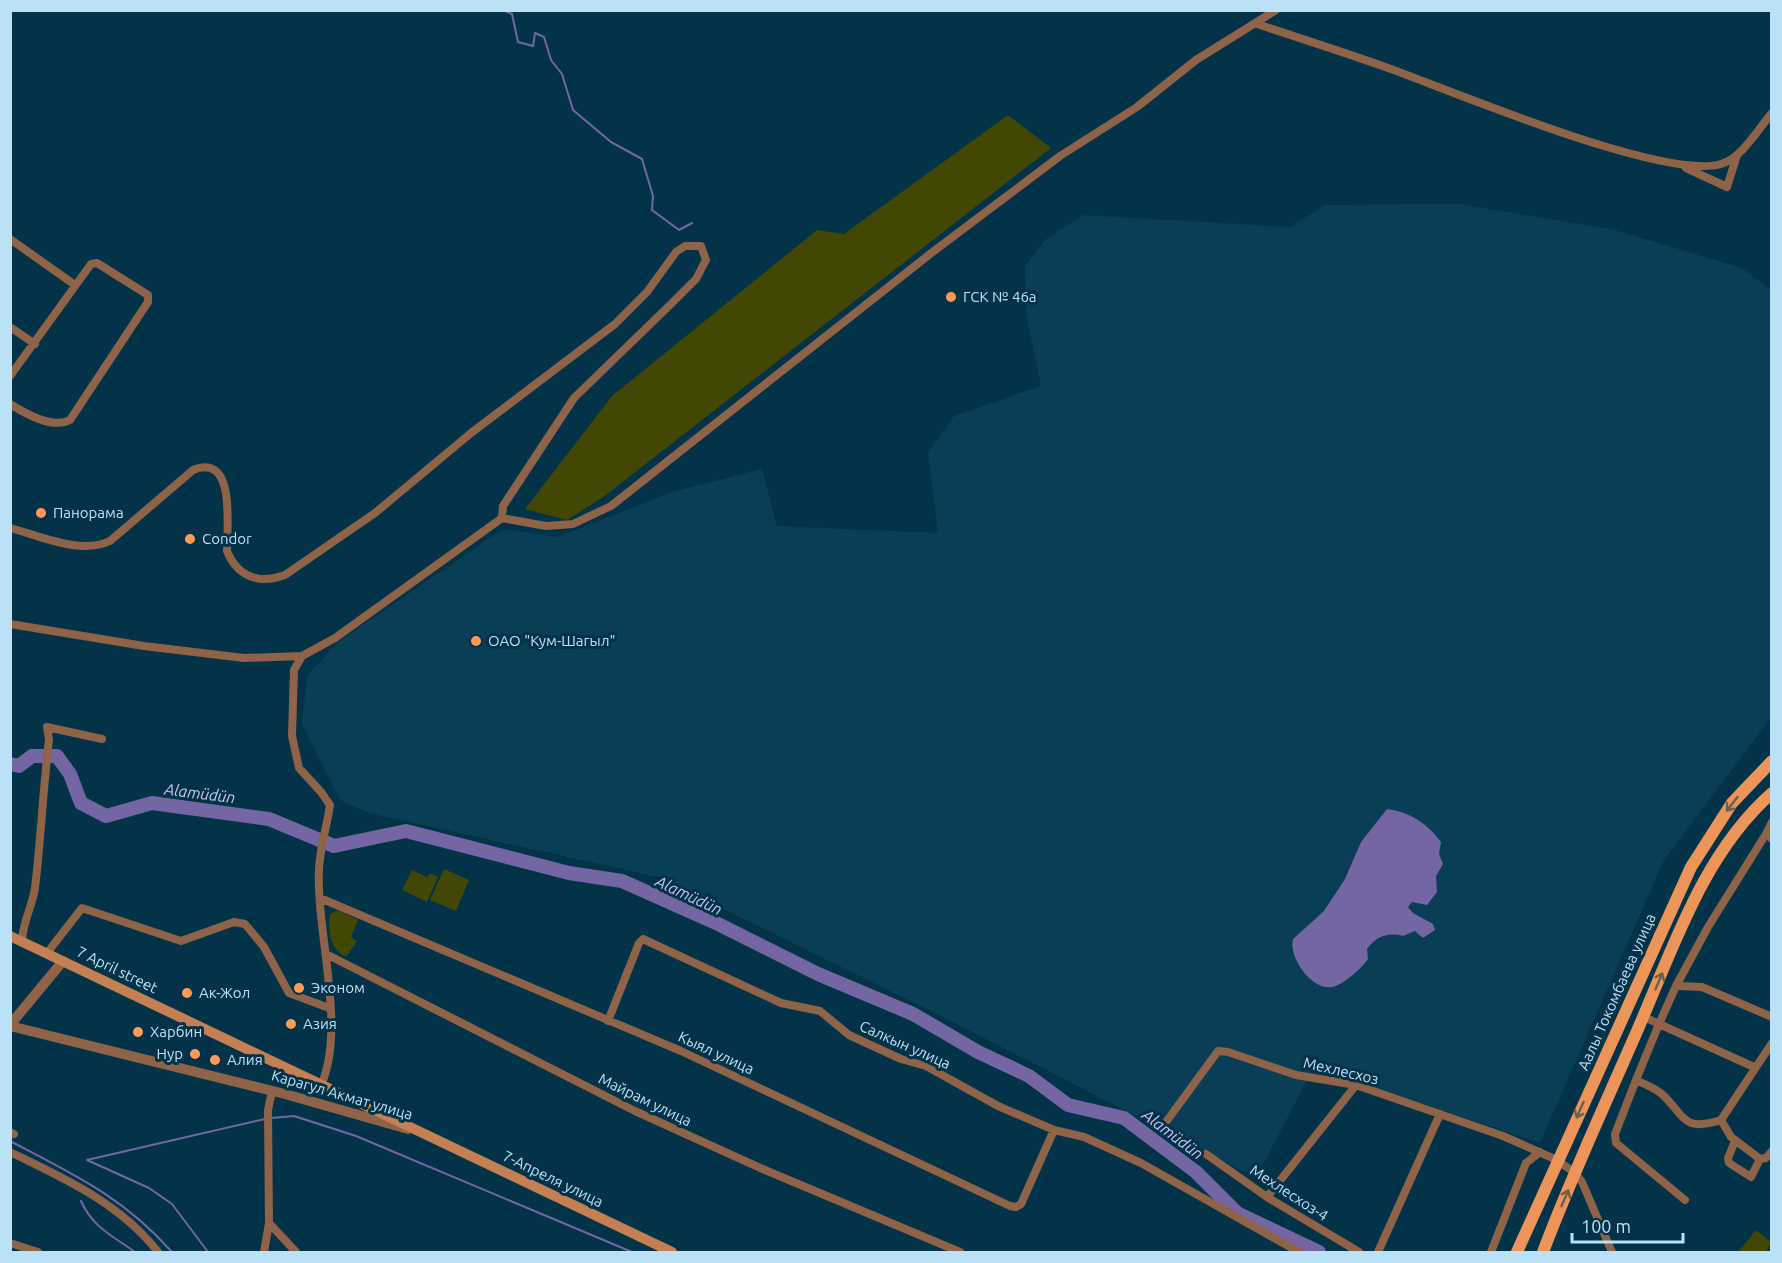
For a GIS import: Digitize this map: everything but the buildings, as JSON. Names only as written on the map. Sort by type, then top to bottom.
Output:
[{"type":"main road","name":"Аалы Токомбаева улица","points":[[1517,1252],[1691,867],[1732,803],[1772,761]]},
{"type":"main road","points":[[1543,1252],[1575,1173],[1707,878],[1738,831],[1772,793]]},
{"type":"main road","name":"7 April street","points":[[10,936],[322,1083],[422,1133]]},
{"type":"main road","name":"7-Апреля улица","points":[[422,1133],[672,1252]]},
{"type":"street","points":[[10,624],[144,646],[233,656],[302,656],[335,638],[502,518],[546,526],[573,524],[611,506],[930,254],[1050,163],[1137,107],[1196,60],[1257,24],[1276,10]]},
{"type":"street","points":[[1257,24],[1389,68],[1559,131],[1681,165],[1727,187],[1737,154]]},
{"type":"street","points":[[1681,165],[1720,164],[1737,154],[1772,113]]},
{"type":"street","points":[[10,239],[75,285]]},
{"type":"street","points":[[10,528],[82,546],[98,547],[110,541],[193,470],[203,466],[210,467],[223,478],[226,493],[227,551],[231,560],[247,576],[257,580],[269,581],[285,575],[332,540],[375,513],[471,433],[615,324],[647,292],[676,252],[685,246],[700,246],[706,260],[696,279],[574,398],[503,506],[502,518]]},
{"type":"street","points":[[10,376],[91,264],[97,263],[148,296],[148,302],[70,420],[62,424],[52,423],[10,404]]},
{"type":"street","points":[[10,327],[34,344]]},
{"type":"street","points":[[302,656],[294,670],[292,736],[299,768],[330,805],[319,868],[326,954],[330,1051],[322,1083]]},
{"type":"street","points":[[22,941],[23,922],[33,901],[49,740],[47,727],[102,738]]},
{"type":"street","points":[[1684,1200],[1616,1143],[1615,1134],[1676,987],[1708,927],[1769,836],[1772,822]]},
{"type":"street","name":"Кыял улица","points":[[320,898],[681,1052],[1010,1206],[1016,1207],[1021,1204],[1054,1130]]},
{"type":"street","points":[[47,953],[82,908],[181,941],[234,922],[245,924],[264,947],[289,993],[329,1008]]},
{"type":"street","name":"Салкын улица","points":[[608,1021],[639,943],[643,939],[781,1003],[820,1011],[849,1035],[901,1059],[926,1066],[998,1106],[1054,1130],[1084,1137],[1141,1162],[1295,1251]]},
{"type":"street","name":"Майрам улица","points":[[326,954],[635,1111],[765,1170],[960,1252]]},
{"type":"street","points":[[10,1025],[63,961]]},
{"type":"street","points":[[1676,987],[1702,987],[1772,1017]]},
{"type":"street","points":[[1644,1017],[1754,1067]]},
{"type":"street","name":"Карагул Акмат улица","points":[[10,1025],[272,1091],[422,1133]]},
{"type":"street","points":[[1636,1080],[1666,1098],[1682,1119],[1691,1124],[1705,1125],[1721,1120],[1772,1043]]},
{"type":"street","name":"Мехлесхоз","points":[[1166,1122],[1218,1052],[1228,1052],[1296,1075],[1356,1085],[1440,1114],[1503,1136],[1540,1152],[1557,1160],[1575,1173]]},
{"type":"street","points":[[1267,1197],[1356,1085]]},
{"type":"street","points":[[264,1252],[269,1223],[268,1110],[272,1091]]},
{"type":"street","points":[[1378,1252],[1440,1114]]},
{"type":"street","points":[[1721,1120],[1736,1141],[1760,1159],[1766,1158],[1772,1151]]},
{"type":"street","points":[[1736,1141],[1728,1158],[1730,1163],[1752,1177],[1760,1159]]},
{"type":"street","points":[[10,1152],[107,1203],[146,1237],[158,1252]]},
{"type":"street","points":[[1491,1252],[1527,1163],[1540,1152]]},
{"type":"street","name":"Мехлесхоз-4","points":[[1206,1154],[1267,1197],[1359,1252]]},
{"type":"street","points":[[1575,1173],[1582,1182],[1612,1252]]},
{"type":"street","points":[[269,1223],[297,1252]]},
{"type":"street","points":[[10,1243],[39,1252]]},
{"type":"shaded area","points":[[1459,204],[1615,230],[1742,268],[1771,290],[1771,718],[1664,860],[1540,1143],[1314,1067],[1256,1178],[945,1018],[658,877],[369,813],[340,800],[302,725],[307,676],[338,642],[503,529],[558,537],[671,492],[762,469],[777,526],[938,533],[928,452],[954,416],[1041,386],[1026,313],[1025,266],[1046,239],[1083,215],[1290,227],[1325,205]]},
{"type":"shaded area","points":[[1387,809],[1417,820],[1430,829],[1441,842],[1439,854],[1443,864],[1436,876],[1437,892],[1427,905],[1412,902],[1408,907],[1413,913],[1433,924],[1435,930],[1423,938],[1415,931],[1403,936],[1387,935],[1379,938],[1367,949],[1368,959],[1356,972],[1336,986],[1324,987],[1317,984],[1303,971],[1294,955],[1293,939],[1324,911],[1345,879],[1361,842]]},
{"type":"green space","points":[[1008,115],[1051,148],[602,498],[567,520],[525,509],[612,396],[817,230],[844,234]]},
{"type":"green space","points":[[444,869],[469,880],[456,911],[430,900]]},
{"type":"green space","points":[[412,870],[427,877],[430,873],[438,877],[427,902],[402,890]]},
{"type":"green space","points":[[338,910],[358,920],[351,937],[357,941],[346,957],[336,949],[331,939],[330,914]]},
{"type":"green space","points":[[1756,1230],[1771,1242],[1766,1252],[1738,1252]]},
{"type":"waterway","points":[[503,10],[512,14],[518,42],[533,46],[535,33],[544,37],[551,60],[562,74],[573,110],[611,142],[642,159],[653,196],[652,210],[679,230],[692,223]]},
{"type":"waterway","name":"Alamüdün","points":[[10,764],[19,766],[32,756],[57,756],[70,774],[81,803],[106,816],[152,803],[269,819],[334,846],[406,831],[569,873],[622,881],[714,922],[818,974],[913,1014],[978,1052],[1029,1076],[1068,1105],[1124,1118],[1196,1172],[1237,1213],[1319,1252]]},
{"type":"waterway","points":[[271,1118],[294,1116],[356,1136],[632,1252]]},
{"type":"waterway","points":[[87,1160],[265,1119]]},
{"type":"waterway","points":[[10,1141],[77,1177],[116,1202],[135,1216],[172,1252]]},
{"type":"waterway","points":[[87,1160],[149,1188],[172,1204],[208,1252]]},
{"type":"waterway","points":[[81,1201],[98,1225],[135,1252]]},
{"type":"place","name":"ГСК № 46а","points":[[951,297]]},
{"type":"place","name":"Панорама","points":[[41,513]]},
{"type":"place","name":"Condor","points":[[190,539]]},
{"type":"place","name":"ОАО \"Кум-Шагыл\"","points":[[476,641]]},
{"type":"place","name":"Эконом","points":[[299,988]]},
{"type":"place","name":"Ак-Жол","points":[[187,993]]},
{"type":"place","name":"Азия","points":[[291,1024]]},
{"type":"place","name":"Харбин","points":[[138,1032]]},
{"type":"place","name":"Нур","points":[[195,1054]]},
{"type":"place","name":"Алия","points":[[215,1060]]}]
